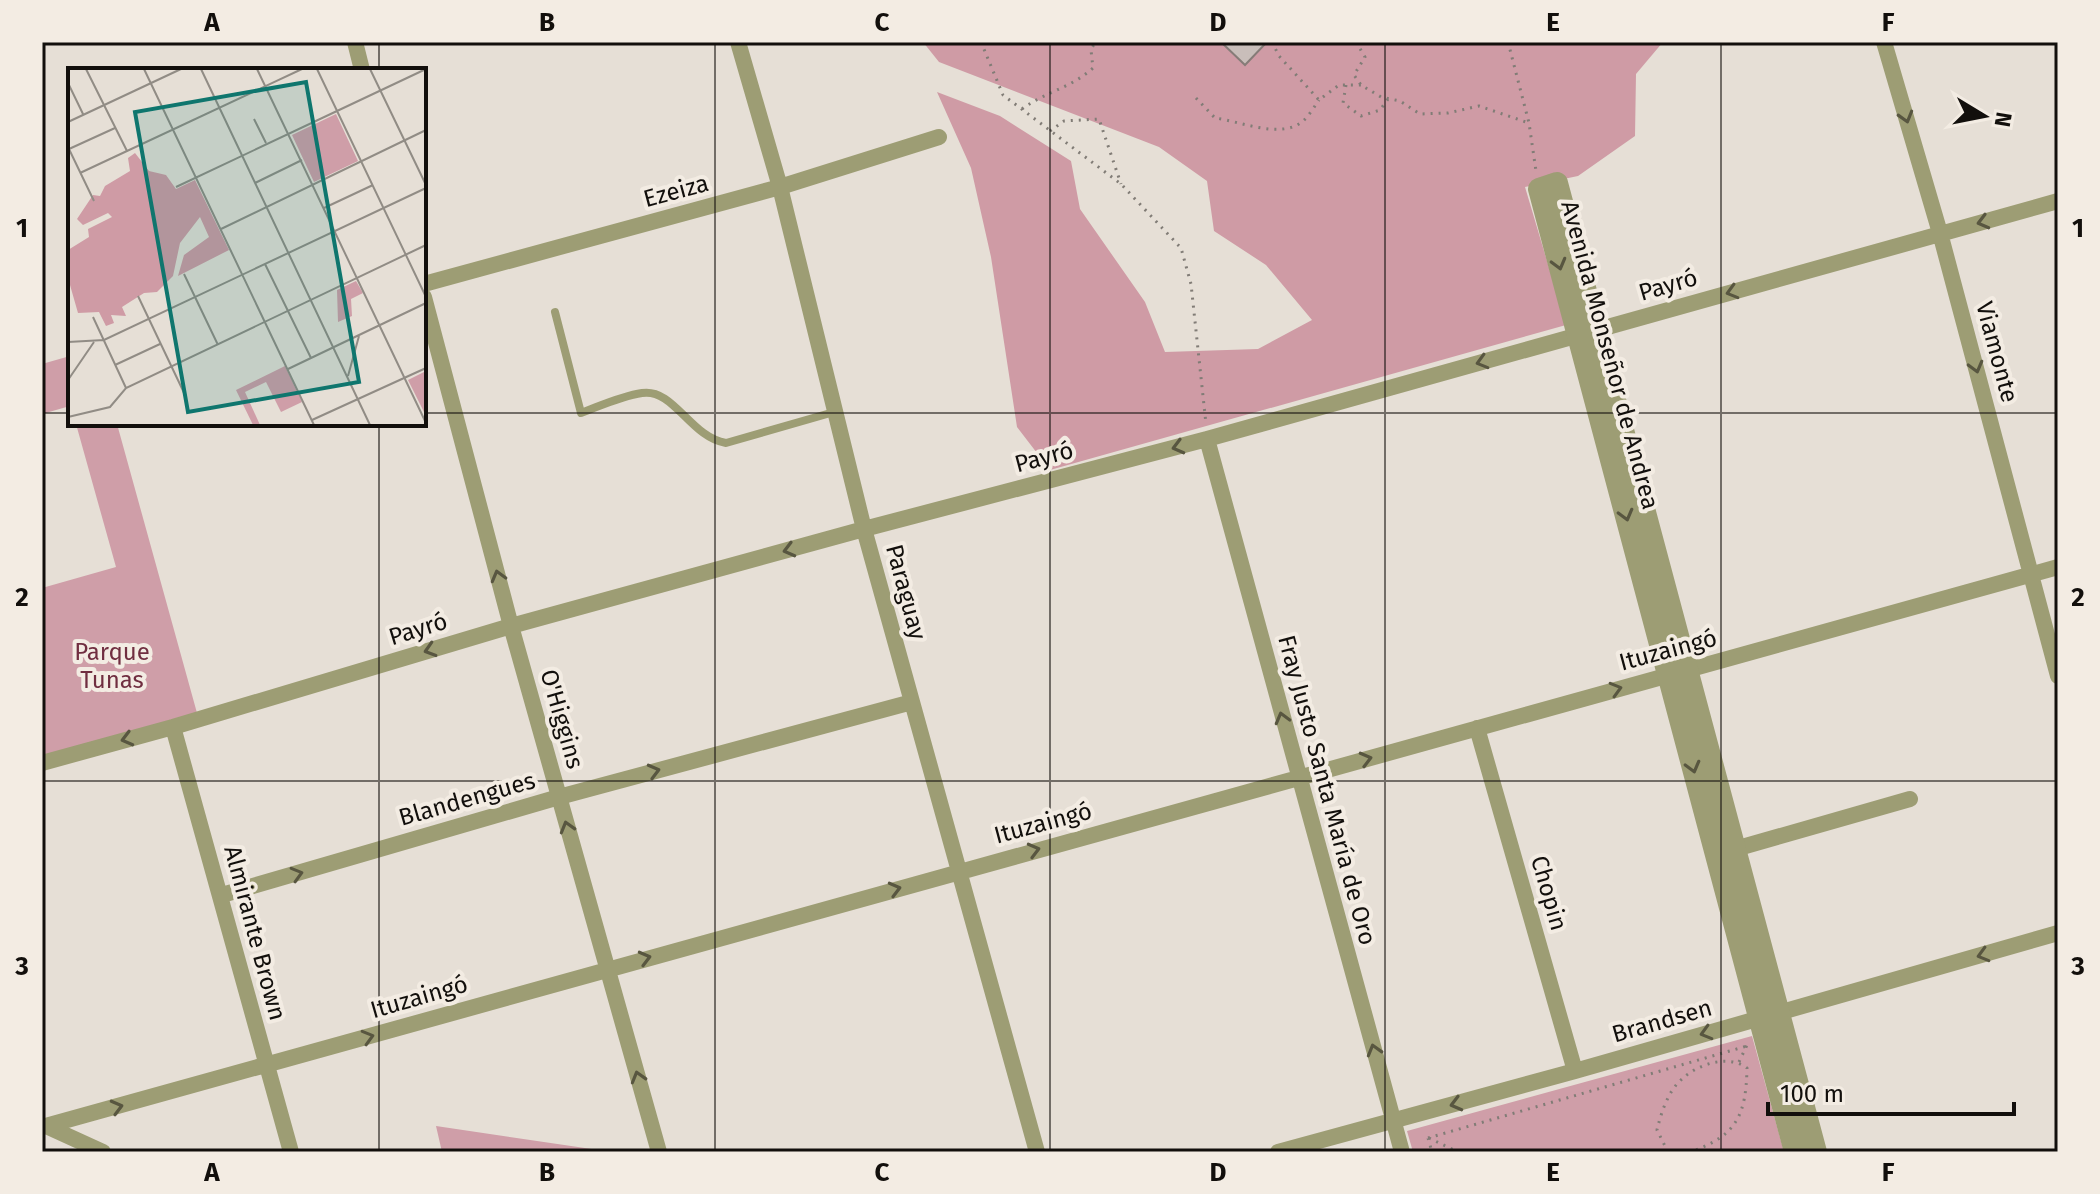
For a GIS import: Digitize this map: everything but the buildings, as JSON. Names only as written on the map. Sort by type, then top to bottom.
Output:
[{"type":"street","points":[[355,42],[362,68]]},
{"type":"street","name":"Paraguay","points":[[738,42],[780,187],[864,529],[1037,1152]]},
{"type":"street","name":"Viamonte","points":[[1884,42],[1940,233],[2058,676]]},
{"type":"street","name":"Ezeiza","points":[[426,283],[780,187],[939,137]]},
{"type":"street","name":"Avenida Monseñor de Andrea","points":[[1539,189],[1557,183],[1587,332],[1677,672],[1769,1015],[1816,1152]]},
{"type":"street","name":"Payró","points":[[42,763],[511,626],[1207,439],[2058,201]]},
{"type":"street","name":"O'Higgins","points":[[426,305],[511,626],[659,1152]]},
{"type":"street","name":"Fray Justo Santa María de Oro","points":[[1207,439],[1402,1152]]},
{"type":"street","name":"Ituzaingó","points":[[44,1126],[2058,567]]},
{"type":"street","name":"Avenida Monseñor de Andrea","points":[[1677,672],[1735,849],[1795,1152]]},
{"type":"street","name":"Blandengues","points":[[222,895],[559,797],[912,702]]},
{"type":"street","name":"Almirante Brown","points":[[173,727],[291,1152]]},
{"type":"street","name":"Chopin","points":[[1477,728],[1575,1071]]},
{"type":"street","points":[[1735,849],[1910,799]]},
{"type":"street","name":"Brandsen","points":[[1278,1152],[2058,933]]},
{"type":"street","points":[[44,1126],[103,1152]]},
{"type":"lane","points":[[555,312],[581,413],[645,392],[664,396],[701,433],[712,441],[726,443],[835,411]]},
{"type":"path","points":[[981,42],[1003,95],[1121,184],[1181,248],[1191,284],[1207,439]]},
{"type":"path","points":[[1022,109],[1038,98],[1076,83],[1093,68],[1091,50],[1095,42]]},
{"type":"path","points":[[1272,42],[1279,56],[1319,100]]},
{"type":"path","points":[[1356,42],[1365,57],[1354,75],[1361,85]]},
{"type":"path","points":[[1508,42],[1529,123],[1539,189]]},
{"type":"path","points":[[1196,98],[1215,118],[1239,121],[1258,129],[1282,130],[1302,123],[1319,100],[1339,85],[1361,85],[1388,99],[1400,101],[1420,114],[1448,113],[1479,106],[1529,123]]},
{"type":"path","points":[[1346,85],[1343,103],[1361,116],[1380,110],[1388,99]]},
{"type":"path","points":[[1050,131],[1064,121],[1099,119],[1121,184]]},
{"type":"path","points":[[1739,1062],[1747,1045]]},
{"type":"path","points":[[1747,1045],[1755,1076]]},
{"type":"path","points":[[1428,1138],[1747,1045]]},
{"type":"path","points":[[1668,1152],[1657,1130],[1662,1108],[1681,1079],[1706,1065],[1722,1061],[1739,1062],[1747,1068],[1746,1092],[1735,1127],[1692,1152]]},
{"type":"path","points":[[1428,1138],[1432,1152]]},
{"type":"path","points":[[1428,1138],[1458,1152]]},
{"type":"green space","points":[[68,357],[68,407],[42,414],[42,364]]},
{"type":"green space","name":"Parque Tunas","points":[[77,426],[118,426],[197,713],[42,757],[42,588],[116,567]]},
{"type":"green space","points":[[1752,1036],[1784,1152],[1413,1152],[1407,1131]]},
{"type":"green space","points":[[436,1126],[612,1152],[442,1152]]},
{"type":"shaded area","points":[[923,42],[1663,42],[1636,74],[1635,136],[1578,176],[1525,187],[1566,325],[1050,470],[1017,427],[991,257],[971,168],[937,92],[1000,116],[1071,161],[1080,209],[1145,302],[1165,352],[1258,349],[1312,320],[1266,265],[1214,231],[1207,181],[1159,147],[939,62]]}]
